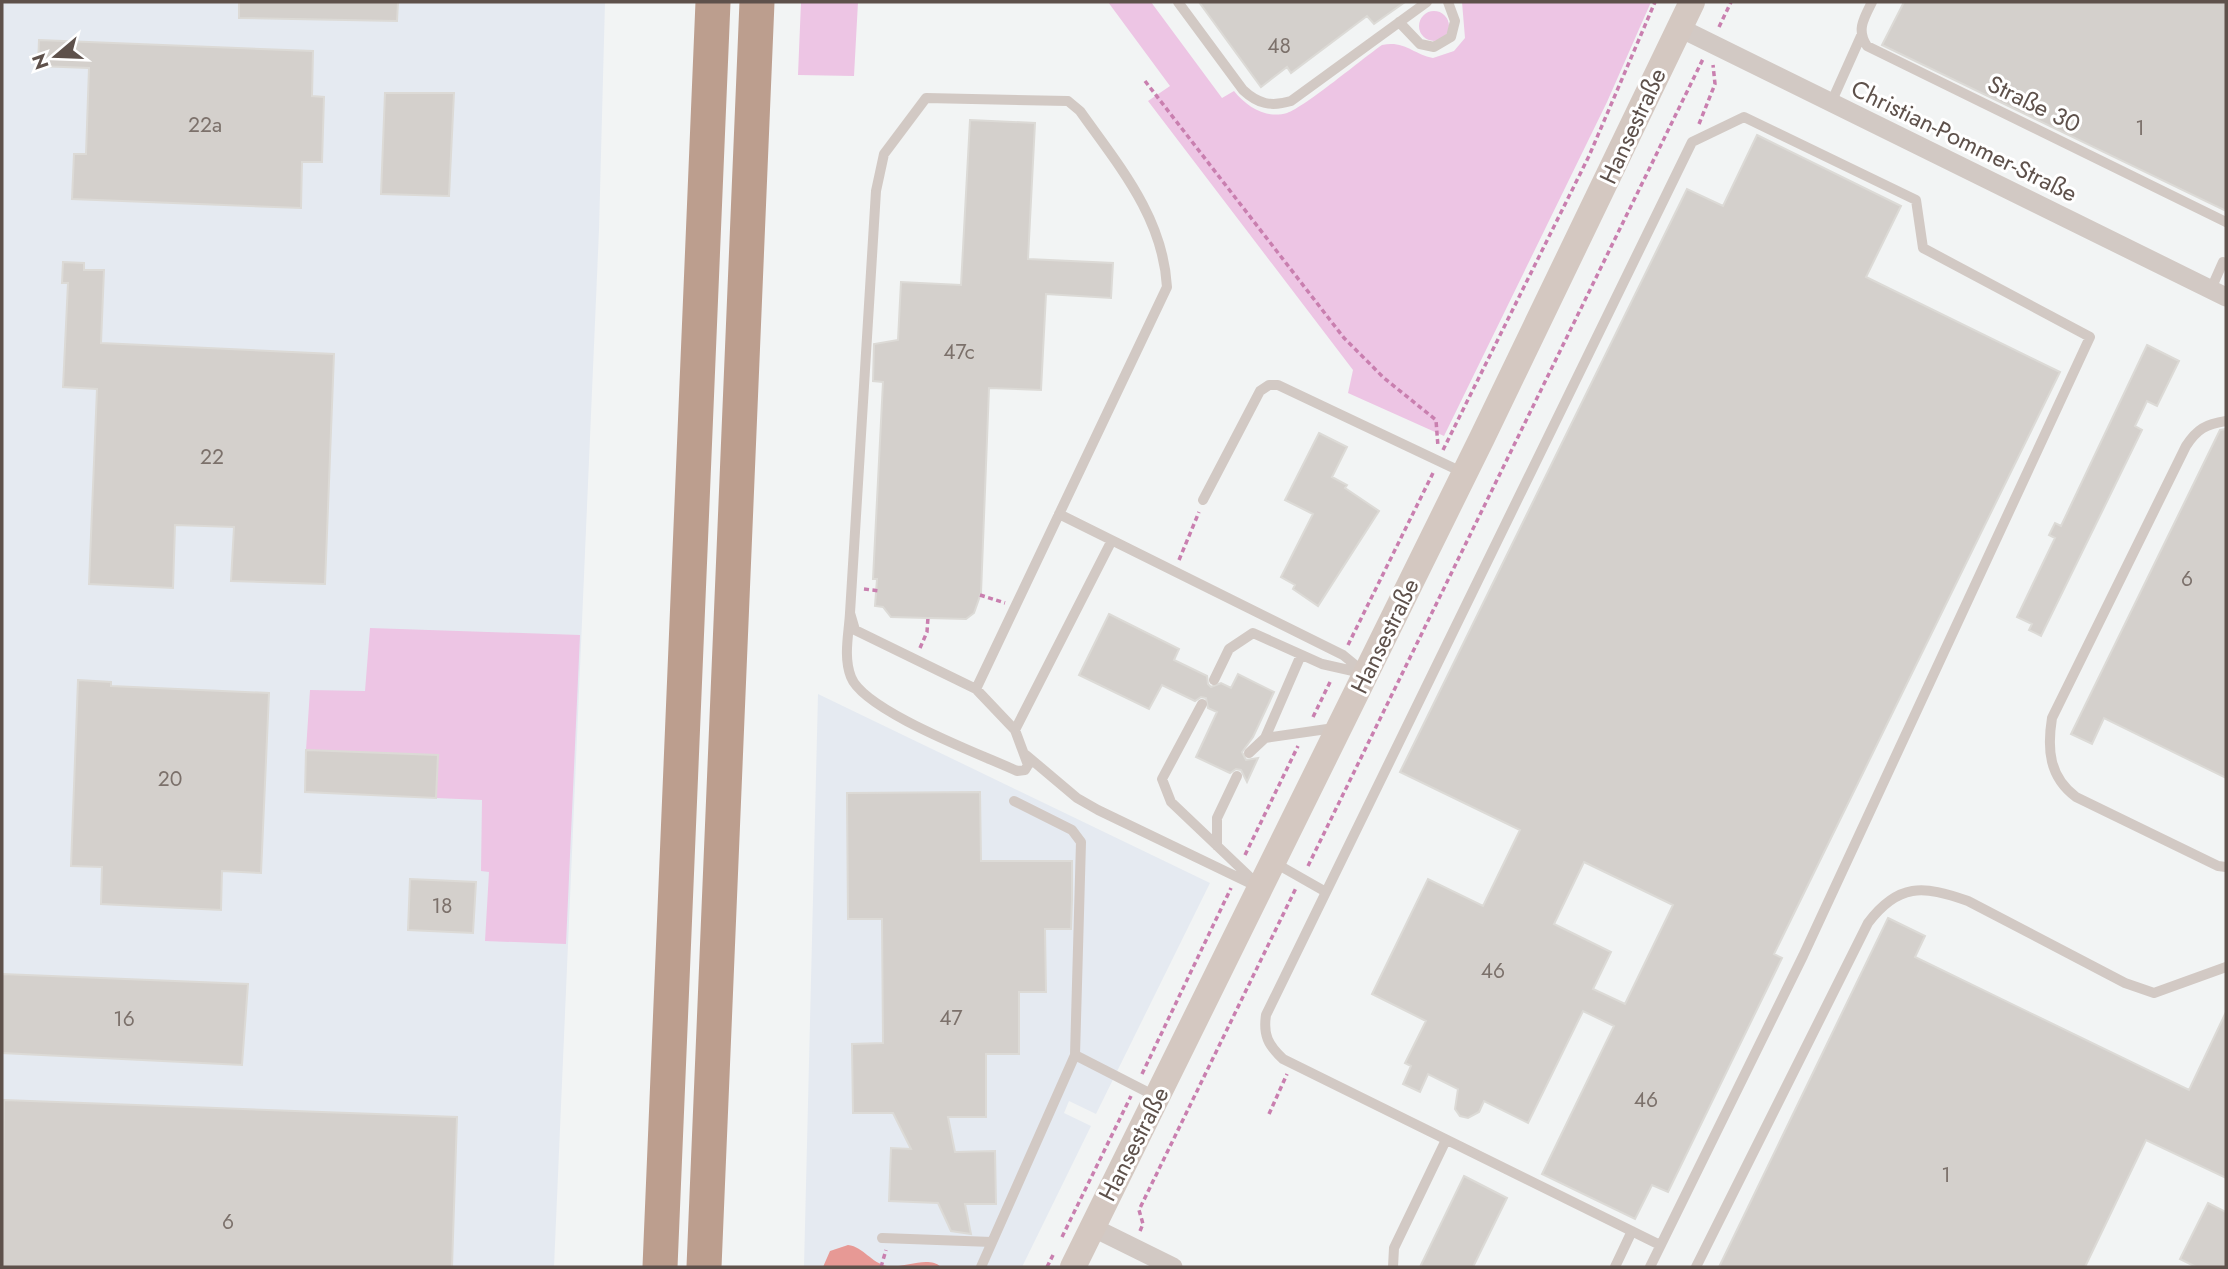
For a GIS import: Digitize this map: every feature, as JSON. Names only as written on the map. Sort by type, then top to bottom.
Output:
[{"type":"highway","points":[[660,1267],[713,2]]},
{"type":"highway","points":[[704,1267],[757,2]]},
{"type":"main road","name":"Hansestraße","points":[[1073,1267],[1147,1092],[1274,862],[1692,2]]},
{"type":"street","name":"Christian-Pommer-Straße","points":[[1680,28],[2219,293]]},
{"type":"street","points":[[1092,1227],[1173,1267]]},
{"type":"lane","points":[[1178,2],[1243,90],[1254,100],[1265,104],[1291,101],[1427,2]]},
{"type":"lane","points":[[1399,23],[1420,44],[1434,47],[1451,37],[1455,21],[1448,2]]},
{"type":"lane","points":[[1831,103],[1861,36],[1862,22],[1872,2]]},
{"type":"lane","name":"Straße 30","points":[[1861,36],[1867,46],[2226,222]]},
{"type":"lane","points":[[850,613],[855,631],[976,689],[1015,730],[1026,755],[1026,770],[1017,771],[891,713],[863,696],[851,678],[847,662],[850,613],[876,191],[884,154],[926,98],[1068,101],[1080,111],[1143,201],[1156,228],[1166,263],[1167,287],[976,689]]},
{"type":"lane","points":[[1650,1267],[1803,956],[2090,337],[1923,248],[1916,200],[1744,117],[1692,142],[1266,1015],[1266,1038],[1272,1048],[1291,1063],[1660,1245]]},
{"type":"lane","points":[[2219,293],[2223,262]]},
{"type":"lane","points":[[1203,500],[1260,391],[1269,385],[1278,385],[1465,473]]},
{"type":"lane","points":[[2226,421],[2196,431],[2186,446],[2052,718],[2048,743],[2050,760],[2059,780],[2076,797],[2218,866],[2226,867]]},
{"type":"lane","points":[[1059,514],[1343,655],[1366,674]]},
{"type":"lane","points":[[1015,730],[1111,542]]},
{"type":"lane","points":[[1214,680],[1229,649],[1253,634],[1337,670],[1366,674]]},
{"type":"lane","points":[[1249,753],[1265,738],[1301,655]]},
{"type":"lane","points":[[1202,704],[1163,779],[1171,802],[1217,846],[1238,872]]},
{"type":"lane","points":[[1265,738],[1340,728]]},
{"type":"lane","points":[[1026,755],[1077,798],[1098,810],[1238,872],[1261,888]]},
{"type":"lane","points":[[1217,846],[1217,818],[1237,776]]},
{"type":"lane","points":[[981,1267],[1075,1055],[1081,842],[1072,830],[1014,801]]},
{"type":"lane","points":[[1274,862],[1326,892]]},
{"type":"lane","points":[[1696,1267],[1868,923],[1883,902],[1910,889],[1944,892],[1968,901],[2125,983],[2154,993],[2226,967]]},
{"type":"lane","points":[[1075,1055],[1147,1092]]},
{"type":"lane","points":[[1393,1267],[1394,1248],[1446,1140]]},
{"type":"lane","points":[[1615,1267],[1632,1231]]},
{"type":"lane","points":[[882,1238],[992,1242]]},
{"type":"path","points":[[1343,655],[1589,156],[1656,2]]},
{"type":"path","points":[[1132,1247],[1143,1224],[1139,1210],[1731,2]]},
{"type":"path","points":[[1692,142],[1714,84],[1711,43]]},
{"type":"path","points":[[1145,80],[1344,338],[1384,378],[1436,420],[1439,459]]},
{"type":"path","points":[[1172,572],[1184,553],[1203,500]]},
{"type":"path","points":[[980,595],[993,598]]},
{"type":"path","points":[[928,617],[928,632]]},
{"type":"path","points":[[1047,1267],[1147,1092],[1238,872],[1337,670]]},
{"type":"path","points":[[1269,1114],[1291,1063]]},
{"type":"path","points":[[881,1267],[883,1259]]},
{"type":"shaded area","points":[[2,2],[605,2],[599,230],[554,1267],[2,1267]]},
{"type":"shaded area","points":[[801,2],[858,2],[854,76],[798,75]]},
{"type":"shaded area","points":[[1108,2],[1151,2],[1222,98],[1234,91],[1258,110],[1279,114],[1287,113],[1307,102],[1382,45],[1396,44],[1433,58],[1454,51],[1465,38],[1462,2],[1651,2],[1607,102],[1444,436],[1348,393],[1353,370],[1148,101],[1170,86]]},
{"type":"shaded area","points":[[1434,11],[1445,15],[1449,26],[1445,37],[1434,41],[1423,37],[1419,26],[1423,15]]},
{"type":"shaded area","points":[[370,628],[580,635],[566,944],[485,941],[489,872],[481,871],[482,800],[436,798],[437,755],[306,750],[310,690],[365,691]]},
{"type":"shaded area","points":[[818,694],[1210,883],[1096,1114],[1069,1101],[1064,1113],[1091,1126],[1022,1267],[804,1267]]},
{"type":"shaded area","points":[[848,1245],[887,1266],[929,1262],[941,1267],[823,1267],[830,1251]]},
{"type":"building","points":[[239,2],[398,2],[397,21],[239,18]]},
{"type":"building","points":[[1199,2],[1405,2],[1374,24],[1367,16],[1291,73],[1287,67],[1261,87]]},
{"type":"building","points":[[1904,2],[2226,2],[2226,211],[1882,45]]},
{"type":"building","points":[[39,40],[313,51],[312,96],[324,97],[322,162],[302,162],[301,208],[72,199],[74,154],[86,154],[89,68],[38,66]]},
{"type":"building","points":[[385,93],[454,93],[449,196],[381,194]]},
{"type":"building","points":[[970,120],[1035,123],[1028,259],[1113,263],[1111,298],[1046,294],[1041,390],[989,388],[981,593],[974,613],[966,619],[891,617],[883,607],[875,606],[877,579],[873,579],[883,382],[873,381],[874,344],[898,340],[901,282],[961,285]]},
{"type":"building","points":[[1757,135],[1901,206],[1866,277],[2060,372],[1774,954],[1782,958],[1668,1192],[1652,1185],[1635,1219],[1542,1174],[1614,1026],[1583,1011],[1528,1123],[1484,1101],[1479,1112],[1468,1118],[1460,1116],[1455,1109],[1458,1089],[1428,1074],[1420,1092],[1403,1084],[1411,1066],[1405,1063],[1426,1021],[1372,994],[1428,879],[1483,906],[1520,830],[1400,772],[1687,189],[1723,206]],"holes":[[[1584,862],[1673,905],[1625,1004],[1593,989],[1611,952],[1554,924]]]},
{"type":"building","points":[[63,262],[84,263],[84,270],[104,270],[101,343],[334,354],[325,584],[231,581],[234,527],[175,525],[173,588],[89,584],[97,389],[63,387],[68,283],[62,283]]},
{"type":"building","points":[[2147,345],[2179,361],[2157,406],[2147,401],[2135,426],[2142,430],[2041,636],[2029,630],[2032,624],[2017,617],[2055,538],[2049,535],[2055,523],[2061,526]]},
{"type":"building","points":[[2226,429],[2226,778],[2104,718],[2092,744],[2071,734],[2220,430]]},
{"type":"building","points":[[1319,433],[1347,447],[1332,477],[1347,485],[1345,488],[1379,511],[1318,606],[1293,589],[1295,585],[1281,577],[1313,514],[1285,500]]},
{"type":"building","points":[[1109,614],[1179,649],[1174,660],[1207,676],[1211,687],[1221,683],[1231,688],[1238,674],[1274,692],[1253,737],[1242,752],[1246,760],[1258,758],[1247,782],[1241,770],[1236,769],[1230,773],[1196,757],[1217,712],[1208,708],[1206,698],[1201,697],[1195,701],[1162,685],[1149,709],[1079,675]]},
{"type":"building","points":[[78,680],[111,682],[111,686],[269,693],[261,873],[222,871],[221,910],[101,904],[102,867],[71,866]]},
{"type":"building","points":[[306,750],[438,755],[436,798],[305,792]]},
{"type":"building","points":[[980,792],[981,861],[1072,861],[1072,899],[1071,929],[1045,929],[1046,992],[1019,992],[1019,1054],[986,1054],[986,1117],[948,1117],[955,1152],[995,1151],[996,1204],[965,1204],[971,1234],[951,1231],[938,1203],[889,1201],[891,1148],[911,1149],[893,1113],[853,1113],[852,1044],[883,1043],[882,919],[848,919],[847,793]]},
{"type":"building","points":[[410,879],[476,882],[473,933],[408,930]]},
{"type":"building","points":[[1888,918],[1925,936],[1915,957],[2189,1090],[2226,1012],[2226,1178],[2146,1140],[2085,1267],[1719,1267]]},
{"type":"building","points":[[2,974],[248,984],[242,1065],[2,1053]]},
{"type":"building","points":[[4,1100],[457,1117],[452,1267],[2,1267]]},
{"type":"building","points":[[1464,1176],[1507,1198],[1473,1267],[1420,1267]]},
{"type":"building","points":[[2208,1203],[2226,1212],[2226,1267],[2196,1267],[2180,1259]]}]
